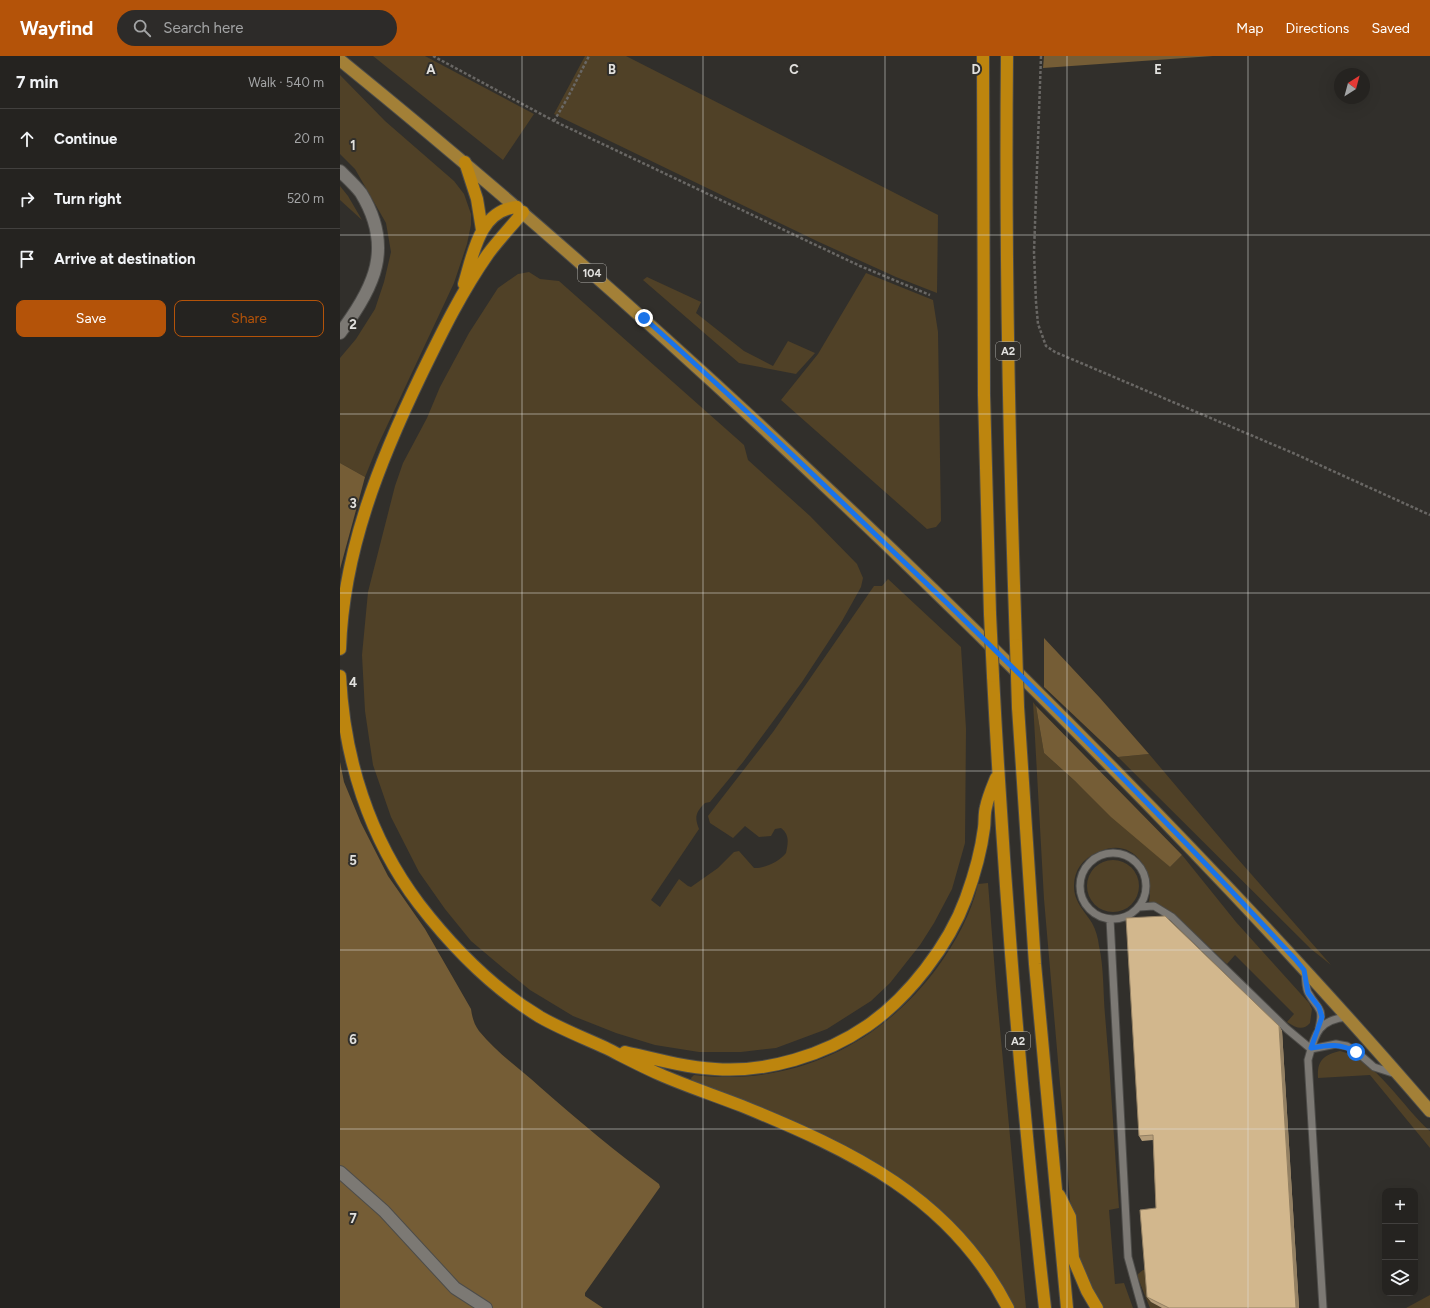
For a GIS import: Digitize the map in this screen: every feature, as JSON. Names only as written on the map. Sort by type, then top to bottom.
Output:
[{"type":"highway","name":"A2","points":[[983,56],[984,395],[993,676],[998,773],[1012,970],[1031,1189],[1044,1308]]},
{"type":"highway","name":"A2","points":[[1007,56],[1006,174],[1009,451],[1018,707],[1035,964],[1067,1308]]},
{"type":"highway","points":[[464,162],[477,200],[482,230]]},
{"type":"highway","points":[[340,649],[341,626],[348,576],[356,540],[371,490],[403,414],[461,296],[489,253],[520,210],[508,208],[499,212],[482,230],[476,244],[461,296]]},
{"type":"highway","points":[[340,676],[341,708],[350,758],[365,807],[388,856],[408,889],[456,949],[510,997],[541,1017],[575,1035],[660,1075],[802,1132],[842,1150],[886,1175],[926,1204],[963,1240],[995,1281],[1008,1308]]},
{"type":"highway","points":[[605,1048],[667,1062],[715,1069],[748,1068],[804,1056],[833,1045],[867,1026],[902,996],[932,961],[950,933],[966,900],[979,858],[985,827],[986,808],[998,773]]},
{"type":"highway","points":[[1055,1186],[1070,1217],[1073,1258],[1087,1291],[1097,1308]]},
{"type":"main road","name":"104","points":[[340,60],[520,210],[728,393],[956,610],[1192,849],[1347,1017],[1430,1111]]},
{"type":"street","points":[[340,171],[360,192],[376,223],[378,253],[372,282],[360,307],[340,333]]},
{"type":"street","points":[[340,1172],[384,1211],[455,1288],[486,1308]]},
{"type":"lane","points":[[1110,854],[1120,854],[1130,858],[1139,866],[1144,875],[1146,886],[1144,897],[1139,907],[1131,914],[1121,918],[1110,919],[1100,916],[1091,910],[1085,902],[1081,892],[1081,881],[1084,871],[1099,857],[1110,854]]},
{"type":"lane","points":[[1139,907],[1154,906],[1172,917],[1287,1030],[1311,1048],[1336,1044],[1347,1046],[1374,1067],[1399,1075]]},
{"type":"lane","points":[[1110,919],[1128,1257],[1142,1308]]},
{"type":"lane","points":[[1304,970],[1308,993],[1319,1007],[1322,1017],[1308,1060],[1323,1308]]},
{"type":"lane","points":[[1319,1028],[1331,1020],[1347,1017]]},
{"type":"path","points":[[433,56],[554,121],[873,272],[930,295]]},
{"type":"path","points":[[554,121],[567,99],[588,56]]},
{"type":"path","points":[[1041,56],[1034,252],[1038,324],[1046,346],[1055,352],[1293,453],[1430,515]]},
{"type":"shaded area","points":[[373,56],[425,56],[534,114],[503,160]]},
{"type":"shaded area","points":[[585,56],[626,56],[938,215],[937,293],[896,277],[819,242],[554,114]]},
{"type":"shaded area","points":[[1044,56],[1213,56],[1043,68]]},
{"type":"shaded area","points":[[340,75],[385,121],[454,181],[464,194],[471,214],[471,225],[467,244],[454,283],[378,445],[365,477],[340,463],[340,358],[356,339],[375,309],[384,282],[391,252],[386,223],[355,169],[340,154]]},
{"type":"shaded area","points":[[340,186],[348,196],[362,220],[340,200]]},
{"type":"shaded area","points":[[529,272],[540,279],[559,281],[744,445],[748,460],[810,516],[857,564],[863,578],[861,587],[842,621],[802,682],[743,762],[710,802],[705,803],[700,809],[696,818],[699,829],[651,900],[660,907],[679,879],[691,887],[718,868],[734,852],[739,851],[754,868],[772,864],[786,853],[788,843],[787,836],[781,828],[775,829],[771,836],[759,837],[745,826],[733,838],[710,823],[708,816],[773,732],[874,586],[882,586],[888,579],[961,647],[966,729],[965,843],[952,889],[934,923],[920,945],[890,983],[871,1001],[827,1029],[776,1048],[741,1052],[699,1052],[655,1045],[616,1033],[573,1016],[530,990],[471,941],[445,909],[419,872],[391,817],[373,765],[365,711],[362,655],[368,592],[395,486],[403,463],[427,418],[440,387],[469,333],[498,288],[518,274]]},
{"type":"shaded area","points":[[866,273],[933,300],[938,332],[941,521],[936,527],[927,529],[781,400],[818,354]]},
{"type":"shaded area","points":[[647,277],[701,302],[696,313],[744,351],[773,366],[788,341],[815,353],[796,374],[739,363],[643,280]]},
{"type":"shaded area","points":[[340,463],[365,477],[340,569]]},
{"type":"shaded area","points":[[1044,638],[1100,698],[1149,754],[1118,757],[1044,687]]},
{"type":"shaded area","points":[[1033,702],[1036,706],[1044,753],[1170,867],[1182,855],[1236,922],[1309,1003],[1312,1009],[1310,1023],[1307,1026],[1299,1028],[1287,1022],[1294,1014],[1235,955],[1227,964],[1200,938],[1169,912],[1149,902],[1150,890],[1144,867],[1138,858],[1130,851],[1120,848],[1109,848],[1091,855],[1080,866],[1074,880],[1074,892],[1080,906],[1096,931],[1103,971],[1104,1006],[1119,1208],[1109,1210],[1115,1284],[1124,1283],[1133,1308],[1102,1308],[1080,1261],[1070,1200],[1044,899]]},
{"type":"shaded area","points":[[1036,706],[1182,855],[1170,867],[1111,817],[1044,753]]},
{"type":"shaded area","points":[[1149,754],[1237,858],[1331,965],[1311,949],[1118,757]]},
{"type":"shaded area","points":[[340,762],[344,782],[361,823],[388,876],[425,929],[471,1009],[479,1031],[501,1054],[569,1112],[613,1149],[659,1184],[660,1187],[585,1293],[585,1296],[603,1308],[340,1308]]},
{"type":"shaded area","points":[[1108,860],[1118,860],[1132,867],[1139,881],[1139,891],[1132,905],[1118,912],[1108,912],[1098,908],[1091,901],[1087,891],[1087,881],[1091,871],[1098,864]]},
{"type":"shaded area","points":[[988,883],[996,986],[1026,1308],[1014,1308],[987,1263],[954,1225],[917,1192],[876,1165],[832,1141],[692,1081],[691,1078],[694,1075],[730,1077],[765,1074],[798,1067],[830,1055],[860,1039],[888,1019],[914,995],[937,968],[950,949],[967,918],[978,884]]},
{"type":"shaded area","points":[[1340,1051],[1353,1056],[1365,1064],[1388,1085],[1430,1131],[1430,1148],[1370,1075],[1318,1078],[1319,1067],[1322,1060],[1329,1055]]},
{"type":"shaded area","points":[[1143,1270],[1148,1270],[1151,1302],[1162,1308],[1150,1308],[1138,1278],[1138,1274]]},
{"type":"shaded area","points":[[1430,1295],[1430,1308],[1406,1308]]},
{"type":"building","points":[[1165,916],[1279,1026],[1296,1308],[1169,1308],[1147,1297],[1140,1210],[1156,1208],[1153,1135],[1139,1136],[1126,918]]},
{"type":"route","points":[[644,318],[728,393],[956,610],[1192,849],[1295,959],[1304,970],[1308,993],[1319,1007],[1322,1017],[1311,1048],[1336,1044],[1347,1046],[1356,1052]]}]
